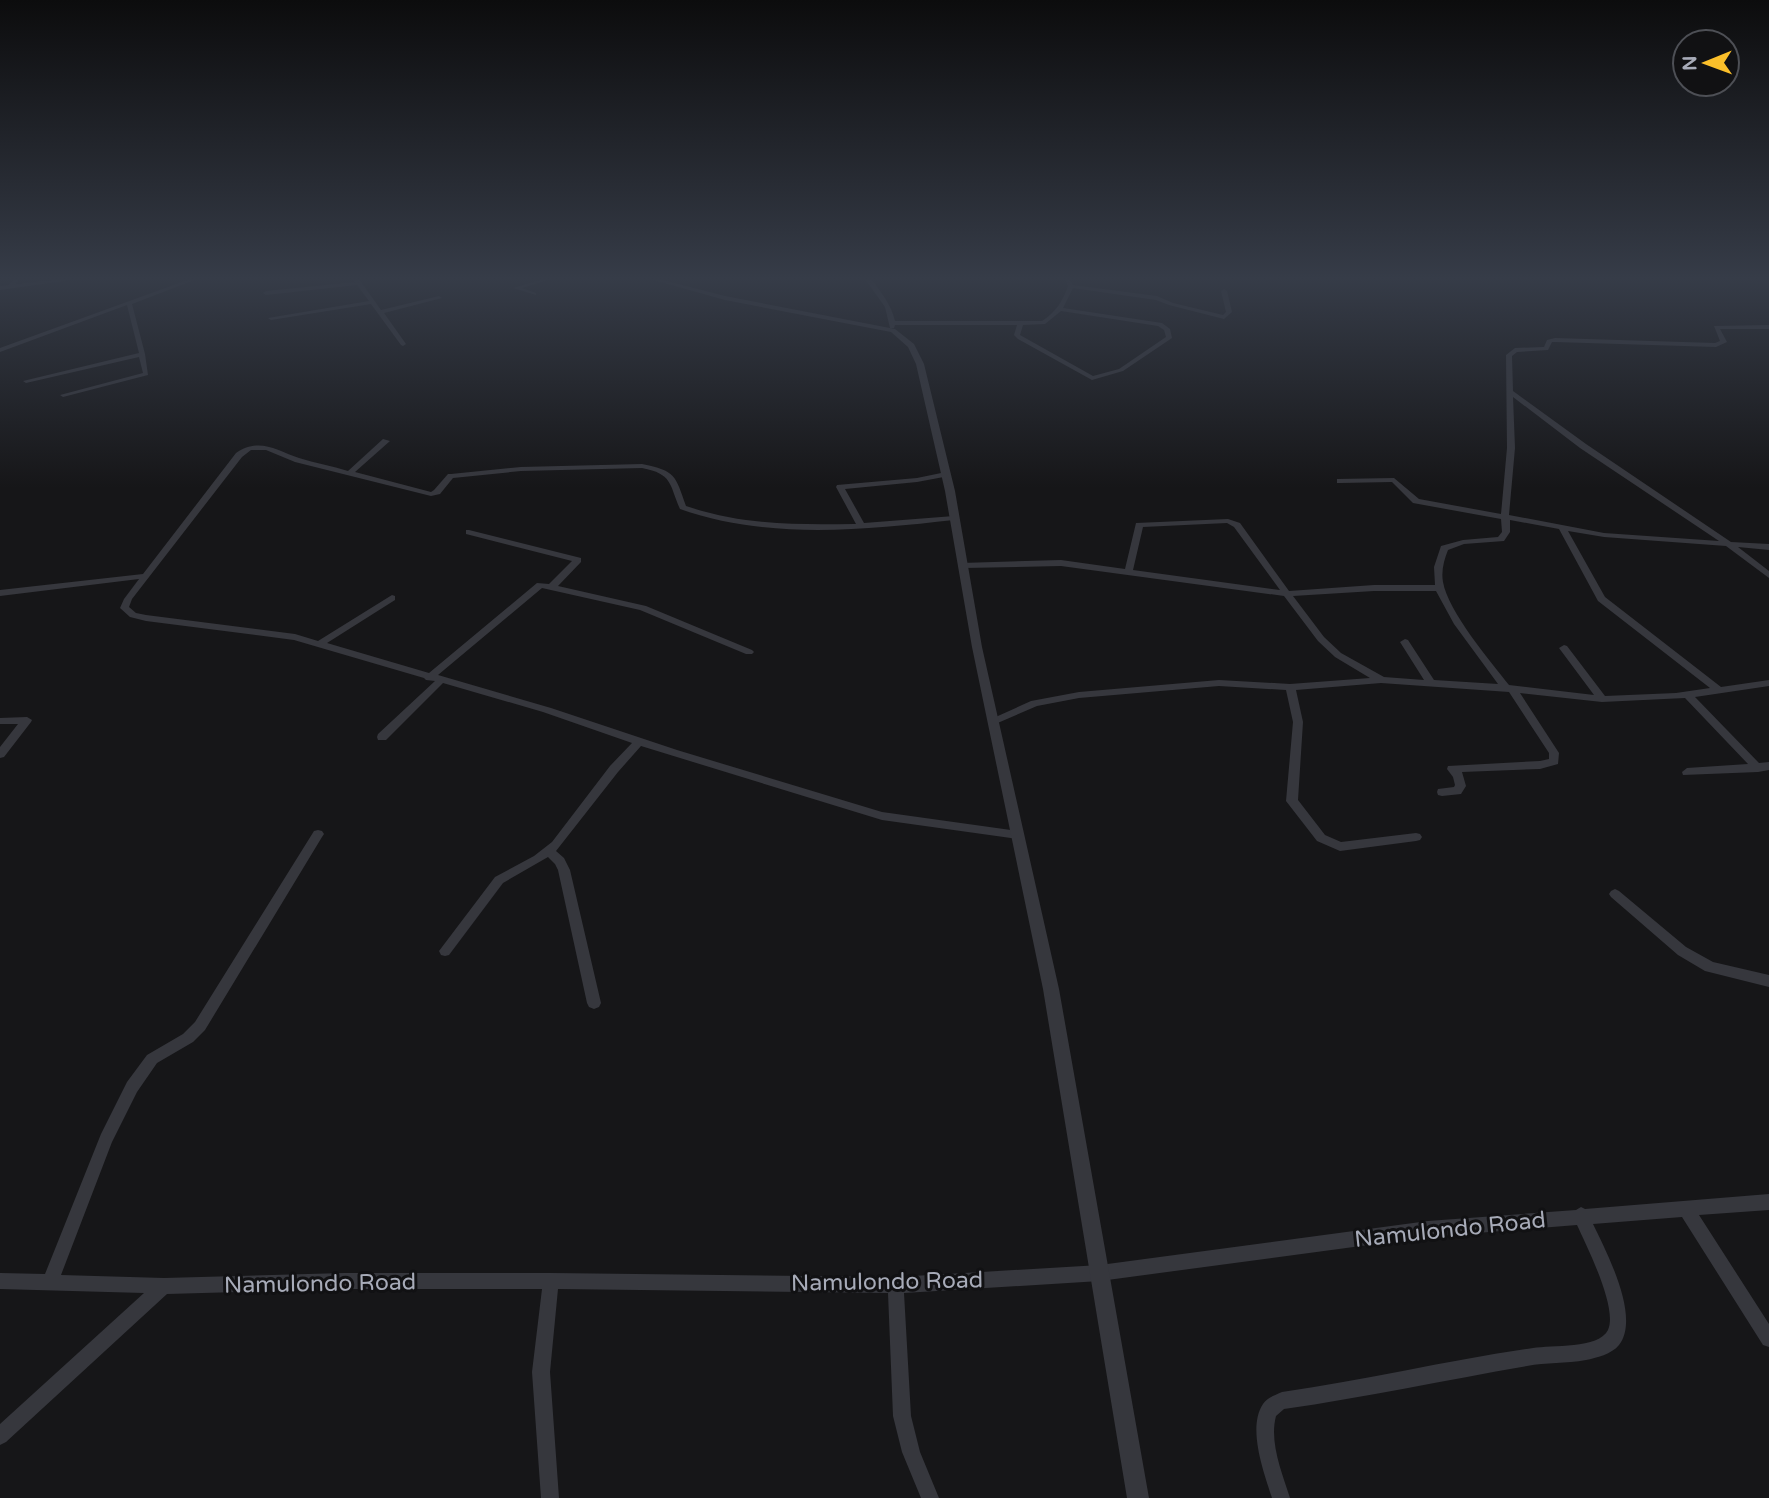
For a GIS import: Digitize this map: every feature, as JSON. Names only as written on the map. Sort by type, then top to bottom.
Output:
[{"type":"street","points":[[63,395],[146,374],[141,349]]},
{"type":"street","points":[[912,349],[926,381],[964,565],[977,647],[1051,989],[1138,1498]]},
{"type":"street","points":[[1040,349],[1092,378],[1121,370],[1153,349]]},
{"type":"street","points":[[1442,792],[1457,791],[1461,786],[1458,775],[1452,769],[1540,765],[1554,761],[1554,753],[1459,622],[1440,588],[1439,560],[1444,548],[1463,542],[1501,539],[1506,532],[1511,448],[1509,355],[1515,350],[1546,349]]},
{"type":"street","points":[[26,381],[142,354]]},
{"type":"street","points":[[1511,392],[1583,446],[1726,542],[1769,575]]},
{"type":"street","points":[[350,473],[386,441]]},
{"type":"street","points":[[954,518],[780,526],[720,519],[682,507],[672,478],[657,469],[642,466],[521,469],[451,476],[435,494],[412,491],[290,458],[267,448],[245,449],[124,604],[126,611],[133,615],[282,635],[318,644],[435,680],[547,710],[639,742],[882,816],[1018,835]]},
{"type":"street","points":[[860,524],[840,487],[917,480],[946,474]]},
{"type":"street","points":[[1340,481],[1394,480],[1416,501],[1563,529],[1662,541],[1726,542],[1769,547]]},
{"type":"street","points":[[1129,571],[1137,526],[1228,521],[1237,525],[1321,639],[1338,655],[1382,680]]},
{"type":"street","points":[[1563,529],[1601,599],[1719,690]]},
{"type":"street","points":[[469,532],[578,560],[551,588]]},
{"type":"street","points":[[964,565],[1061,563],[1287,594],[1374,588],[1440,588]]},
{"type":"street","points":[[0,593],[146,576]]},
{"type":"street","points":[[382,737],[435,680],[534,587],[542,585],[643,608],[748,652]]},
{"type":"street","points":[[318,644],[392,598]]},
{"type":"street","points":[[1405,642],[1430,682]]},
{"type":"street","points":[[1564,648],[1602,699]]},
{"type":"street","points":[[993,722],[1035,703],[1079,695],[1219,683],[1290,687],[1382,680],[1430,682],[1602,699],[1687,694],[1769,683]]},
{"type":"street","points":[[1290,687],[1298,722],[1292,801],[1311,827],[1321,838],[1340,847],[1416,837]]},
{"type":"street","points":[[1687,694],[1763,767]]},
{"type":"street","points":[[0,721],[27,720],[0,754]]},
{"type":"street","points":[[445,951],[499,880],[550,852],[614,769],[639,742]]},
{"type":"street","points":[[1686,772],[1763,767]]},
{"type":"street","points":[[50,1281],[106,1139],[132,1087],[152,1059],[188,1038],[200,1026],[318,834]]},
{"type":"street","points":[[550,852],[560,861],[564,870],[594,1003]]},
{"type":"street","points":[[1615,894],[1682,950],[1710,967],[1769,981]]},
{"type":"street","name":"Namulondo Road","points":[[0,1281],[164,1286],[551,1281],[895,1285],[1100,1273],[1428,1229],[1769,1202]]},
{"type":"street","points":[[1686,1209],[1769,1339]]},
{"type":"street","points":[[1281,1498],[1266,1439],[1266,1421],[1269,1409],[1282,1401],[1386,1386],[1533,1356],[1591,1351],[1610,1342],[1616,1334],[1618,1316],[1614,1296],[1581,1215]]},
{"type":"street","points":[[550,1498],[541,1372],[551,1281]]},
{"type":"street","points":[[895,1285],[902,1416],[911,1452],[930,1498]]},
{"type":"street","points":[[0,1436],[164,1286]]}]
